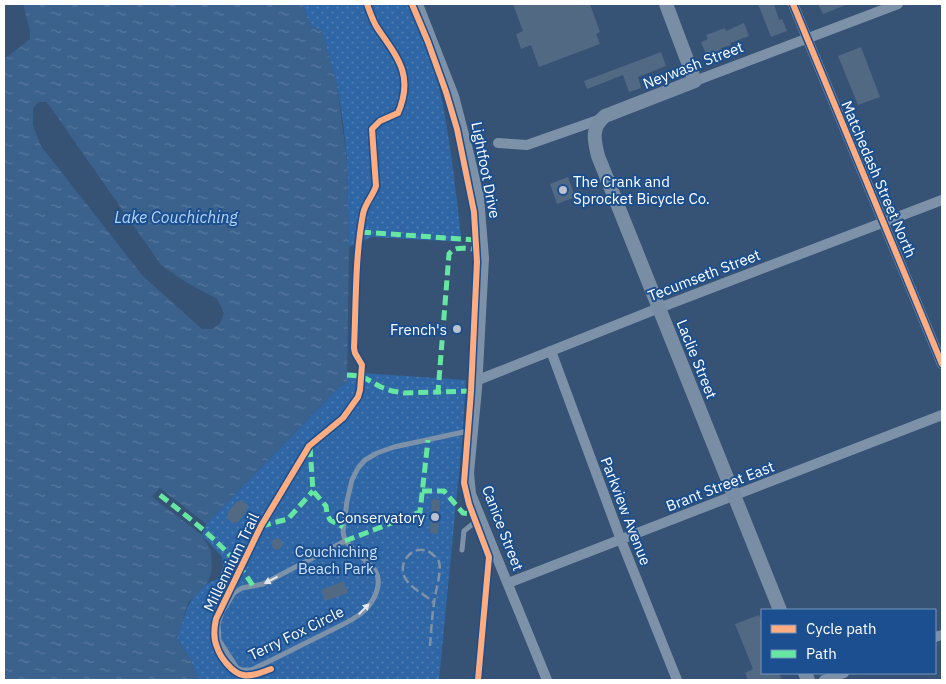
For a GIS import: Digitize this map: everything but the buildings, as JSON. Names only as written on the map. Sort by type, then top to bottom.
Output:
[{"type":"main road","points":[[666,4],[695,81]]},
{"type":"main road","name":"Neywash Street","points":[[602,119],[609,114],[695,81]]},
{"type":"main road","name":"Laclie Street","points":[[602,119],[594,131],[598,156],[780,609]]},
{"type":"street","name":"Lightfoot Drive","points":[[418,4],[454,96],[479,197],[484,258],[478,380]]},
{"type":"street","name":"Matchedash Street North","points":[[793,4],[942,364]]},
{"type":"street","name":"Neywash Street","points":[[695,81],[898,4]]},
{"type":"street","name":"Neywash Street","points":[[498,143],[527,145],[602,119]]},
{"type":"street","name":"Tecumseth Street","points":[[478,380],[659,308],[942,200]]},
{"type":"street","name":"Parkview Avenue","points":[[551,351],[621,540],[677,680]]},
{"type":"street","name":"Canice Street","points":[[478,380],[470,484],[471,494],[547,680]]},
{"type":"street","name":"Brant Street East","points":[[508,583],[942,415]]},
{"type":"street","points":[[824,680],[841,674]]},
{"type":"lane","points":[[345,541],[343,521],[350,487],[358,468],[365,460],[377,453],[403,445],[474,430]]},
{"type":"lane","points":[[462,550],[464,530],[481,517]]},
{"type":"lane","name":"Terry Fox Circle","points":[[345,541],[375,570],[378,576],[375,597],[365,610],[347,622],[251,670],[237,668],[219,640],[218,631],[222,612],[234,593],[242,588],[263,584],[345,541]]},
{"type":"green space","points":[[302,4],[408,4],[429,50],[442,102],[462,242],[372,237],[349,247],[347,161],[337,86],[322,31],[310,25]]},
{"type":"green space","name":"Couchiching Beach Park","points":[[347,372],[466,380],[462,442],[439,680],[199,680],[190,659],[177,639],[186,612],[195,595],[201,588],[218,579],[223,567],[222,557],[202,535],[206,524],[340,386],[347,383]]},
{"type":"water","name":"Lake Couchiching","points":[[4,4],[302,4],[310,25],[322,30],[337,86],[347,161],[349,247],[347,383],[340,386],[206,524],[202,535],[211,551],[212,570],[208,582],[188,603],[177,639],[190,659],[199,680],[4,680]]},
{"type":"pier","points":[[4,4],[23,4],[30,31],[30,39],[4,59]]},
{"type":"pier","points":[[38,102],[46,102],[51,108],[161,265],[184,281],[217,299],[224,313],[220,323],[212,329],[202,329],[143,276],[41,146],[33,125],[33,109]]},
{"type":"pier","points":[[160,488],[206,524],[202,535],[152,497]]},
{"type":"railway","points":[[430,646],[433,608],[439,576],[440,566],[438,559],[431,553],[424,550],[412,552],[404,562],[404,575],[410,584],[434,603]]},
{"type":"marked path","points":[[361,232],[476,240]]},
{"type":"marked path","points":[[471,391],[438,392],[449,254],[458,248],[476,249]]},
{"type":"marked path","points":[[347,375],[361,376],[392,391],[404,393],[438,392]]},
{"type":"marked path","points":[[345,541],[420,512],[428,440]]},
{"type":"marked path","points":[[310,447],[313,491],[326,506],[330,520],[343,527]]},
{"type":"marked path","points":[[261,526],[288,519],[313,491]]},
{"type":"marked path","points":[[422,491],[444,491],[463,513],[472,514]]},
{"type":"marked path","points":[[160,495],[222,548],[244,572],[253,586]]},
{"type":"cycle path","name":"Millennium Trail","points":[[271,669],[257,674],[243,675],[227,664],[215,640],[216,619],[261,526],[309,446],[343,418],[358,397],[360,390],[362,365],[354,348],[356,281],[358,247],[363,214],[365,206],[376,186],[372,129],[380,121],[398,113],[403,100],[404,88],[402,68],[376,26],[367,4]]},
{"type":"cycle path","points":[[412,4],[446,92],[457,129],[474,212],[477,262],[471,391],[464,483],[469,504],[489,557],[478,680]]},
{"type":"cycle path","points":[[793,4],[942,364]]},
{"type":"place","name":"The Crank and Sprocket Bicycle Co.","points":[[563,190]]},
{"type":"place","name":"French's","points":[[457,329]]},
{"type":"place","name":"Conservatory","points":[[435,517]]}]
